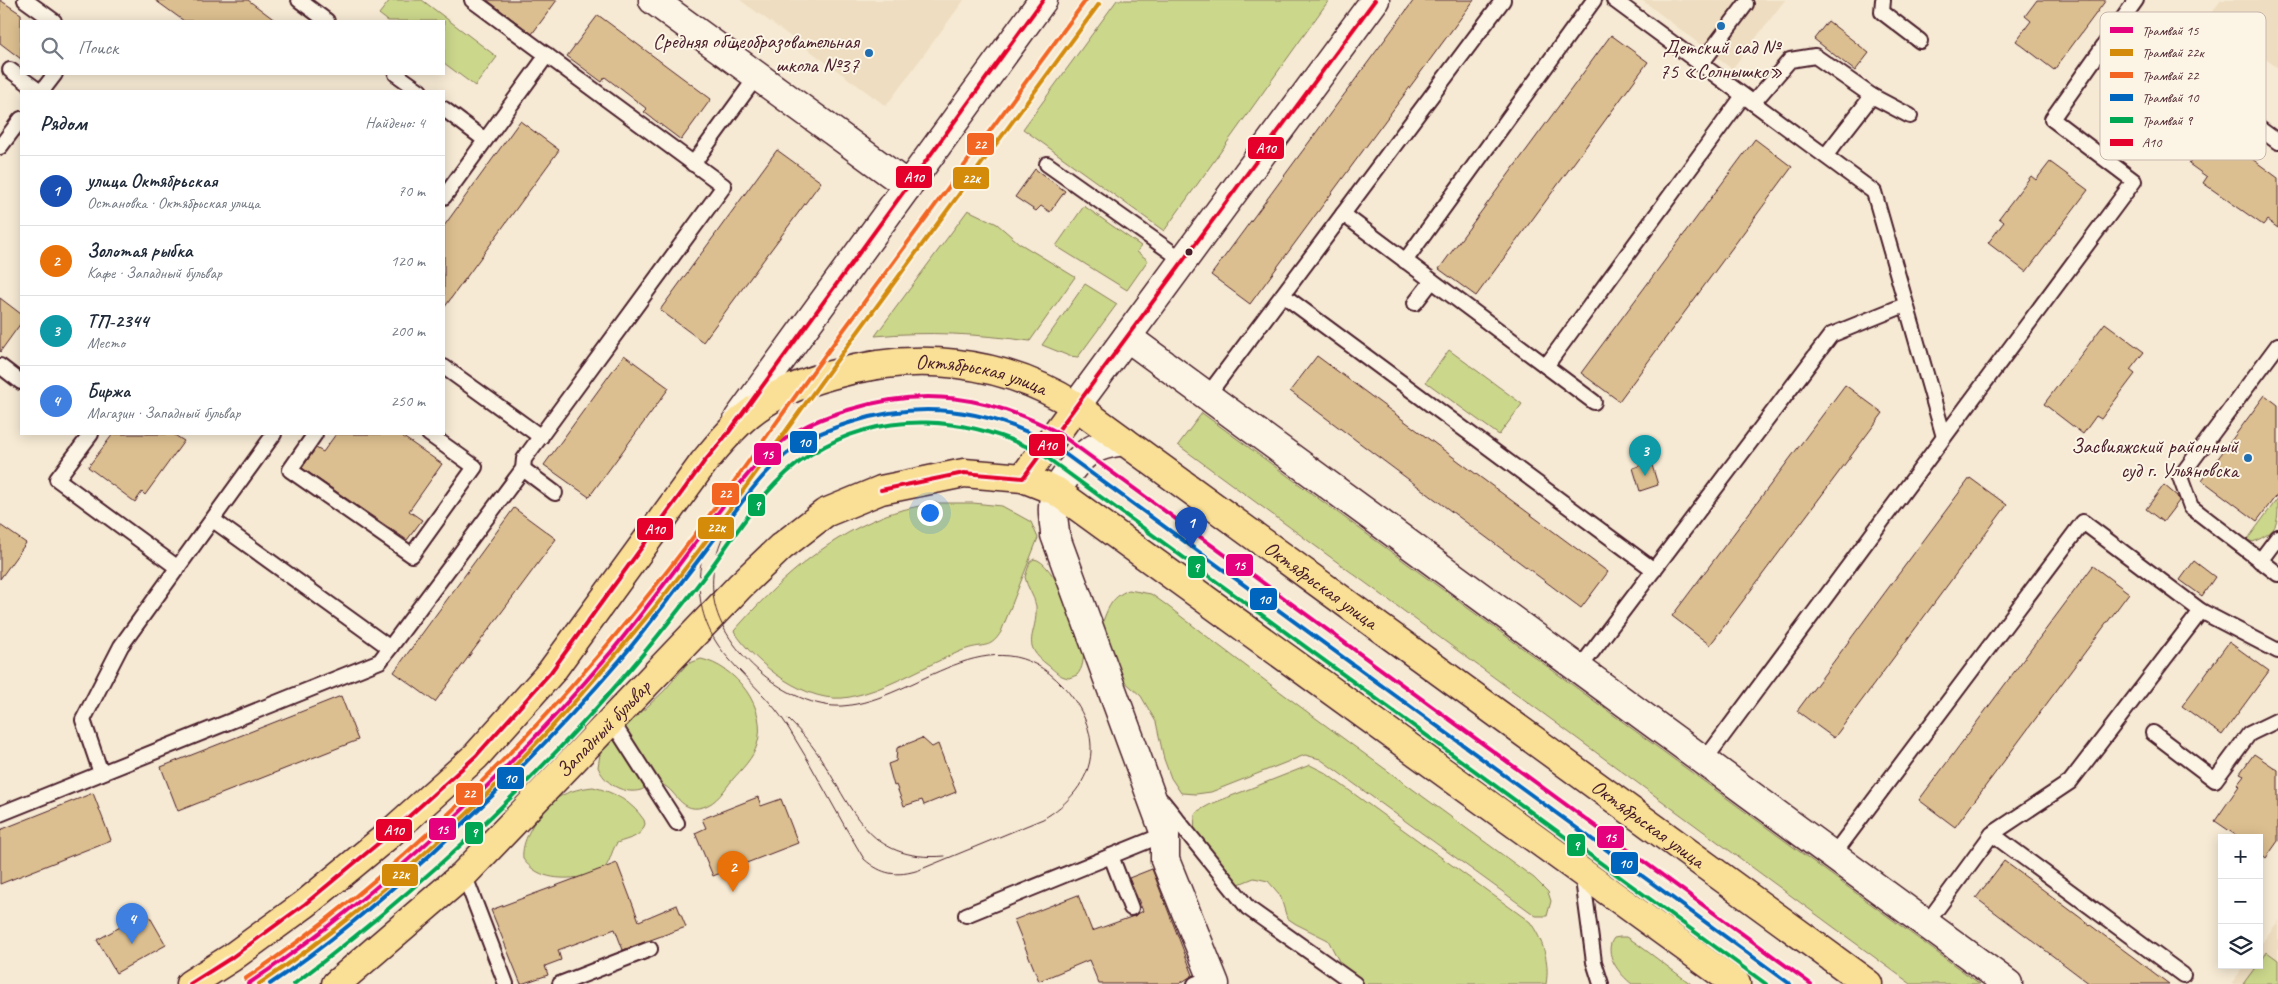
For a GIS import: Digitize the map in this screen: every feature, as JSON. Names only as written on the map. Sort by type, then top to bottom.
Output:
[{"type":"main road","name":"Октябрьская улица","points":[[729,432],[750,413],[768,401],[807,383],[870,365],[905,361],[943,362],[1001,372],[1035,385],[1076,406],[1868,984]]},
{"type":"main road","points":[[1076,406],[1023,478],[1056,491],[1736,984]]},
{"type":"main road","points":[[190,984],[231,958],[306,904],[386,837],[476,756],[551,672],[704,462],[729,432]]},
{"type":"main road","name":"Западный бульвар","points":[[336,984],[464,874],[740,586],[781,547],[825,513],[881,490],[964,473],[1023,478]]},
{"type":"street","points":[[653,0],[908,186]]},
{"type":"street","points":[[729,432],[1043,0]]},
{"type":"street","points":[[1076,406],[1375,0]]},
{"type":"street","points":[[1127,337],[2008,984]]},
{"type":"street","points":[[1124,441],[1105,443],[1085,452],[1056,491],[1052,507],[1055,535],[1165,834],[1165,860],[1207,982]]},
{"type":"street","points":[[1044,450],[1056,491]]},
{"type":"lane","points":[[25,0],[53,20]]},
{"type":"lane","points":[[299,0],[326,20]]},
{"type":"lane","points":[[0,814],[380,661],[523,469],[524,459],[724,186],[472,0]]},
{"type":"lane","points":[[1207,396],[1503,0]]},
{"type":"lane","points":[[1405,261],[1594,0]]},
{"type":"lane","points":[[1614,0],[1874,192],[1944,437]]},
{"type":"lane","points":[[1883,0],[1882,12],[1920,41]]},
{"type":"lane","points":[[2128,12],[2136,0]]},
{"type":"lane","points":[[1701,64],[1745,1]]},
{"type":"lane","points":[[2100,51],[2052,119],[2100,155]]},
{"type":"lane","points":[[445,196],[547,55]]},
{"type":"lane","points":[[1546,366],[1748,99],[1790,60],[1814,56],[1872,96],[1910,116]]},
{"type":"lane","points":[[10,70],[39,90]]},
{"type":"lane","points":[[41,90],[54,75]]},
{"type":"lane","points":[[397,75],[419,90]]},
{"type":"lane","points":[[693,164],[757,76]]},
{"type":"lane","points":[[1826,156],[1872,96]]},
{"type":"lane","points":[[445,111],[485,140]]},
{"type":"lane","points":[[0,147],[20,120]]},
{"type":"lane","points":[[2266,133],[2278,142]]},
{"type":"lane","points":[[1704,760],[2134,181],[2106,160]]},
{"type":"lane","points":[[1047,164],[1184,261]]},
{"type":"lane","points":[[1343,214],[1594,402]]},
{"type":"lane","points":[[1415,303],[1432,281]]},
{"type":"lane","points":[[1283,295],[1654,570]]},
{"type":"lane","points":[[1579,669],[1831,335],[1905,305]]},
{"type":"lane","points":[[2278,345],[2274,360],[2180,477],[2191,507],[2278,574]]},
{"type":"lane","points":[[0,366],[20,381]]},
{"type":"lane","points":[[445,368],[540,437]]},
{"type":"lane","points":[[90,435],[57,479],[178,568]]},
{"type":"lane","points":[[101,773],[84,720],[121,646],[273,435]]},
{"type":"lane","points":[[314,435],[290,470],[412,555],[475,467],[430,435]]},
{"type":"lane","points":[[523,469],[555,493]]},
{"type":"lane","points":[[213,520],[390,648]]},
{"type":"lane","points":[[1833,856],[2083,522],[2201,611],[2278,651]]},
{"type":"lane","points":[[2260,561],[2278,537]]},
{"type":"lane","points":[[1926,924],[1992,834],[2070,782],[2201,611]]},
{"type":"lane","points":[[611,720],[677,823]]},
{"type":"lane","points":[[2153,733],[2215,780],[2249,734],[2278,720]]},
{"type":"lane","points":[[1146,781],[1248,908],[1355,984]]},
{"type":"lane","points":[[966,915],[1165,834]]},
{"type":"lane","points":[[1992,834],[2183,975]]},
{"type":"lane","points":[[1111,856],[1131,908]]},
{"type":"lane","points":[[1582,872],[1597,980]]},
{"type":"lane","points":[[464,874],[506,984]]},
{"type":"lane","points":[[560,984],[650,949]]},
{"type":"shaded area","name":"Средняя общеобразовательная школа №37","points":[[740,0],[964,0],[886,106]]},
{"type":"shaded area","name":"Детский сад № 75 «Солнышко»","points":[[1642,0],[1785,0],[1732,69]]},
{"type":"shaded area","points":[[2221,0],[2278,0],[2278,68],[2266,59],[2266,12],[2212,12]]},
{"type":"shaded area","points":[[2278,921],[2278,984],[2231,984],[2242,969],[2263,969],[2263,942]]},
{"type":"green space","points":[[390,0],[422,0],[497,57],[475,86],[445,64],[445,20],[387,20],[379,14]]},
{"type":"green space","points":[[1117,0],[1329,0],[1164,231],[1023,129]]},
{"type":"green space","points":[[1084,206],[1141,246],[1137,252],[1148,260],[1127,290],[1056,246]]},
{"type":"green space","points":[[968,210],[997,224],[1019,243],[1075,277],[1030,341],[952,334],[875,336]]},
{"type":"green space","points":[[1085,284],[1117,304],[1078,357],[1069,356],[1042,345]]},
{"type":"green space","points":[[1449,350],[1522,404],[1499,435],[1426,382]]},
{"type":"green space","points":[[1202,413],[1980,984],[1911,984],[1178,445]]},
{"type":"green space","points":[[2278,498],[2277,521],[2272,531],[2253,542],[2247,540]]},
{"type":"green space","points":[[933,503],[973,503],[1002,506],[1031,522],[1038,538],[1001,632],[991,643],[960,651],[875,690],[850,697],[834,698],[800,689],[784,680],[755,656],[734,631],[783,580],[839,538],[887,515]]},
{"type":"green space","points":[[1034,559],[1042,563],[1050,571],[1058,583],[1081,640],[1083,649],[1082,666],[1077,675],[1069,678],[1058,674],[1040,658],[1032,645],[1036,606],[1025,577],[1030,562]]},
{"type":"green space","points":[[1129,590],[1151,594],[1302,708],[1534,878],[1548,892],[1551,901],[1547,916],[1536,916],[1320,759],[1305,755],[1211,792],[1181,793],[1171,778],[1164,759],[1156,722],[1141,696],[1123,680],[1100,629],[1113,601]]},
{"type":"green space","points":[[701,659],[714,663],[726,670],[737,680],[754,703],[759,731],[757,745],[747,763],[720,796],[703,807],[694,808],[687,806],[662,784],[655,784],[641,790],[628,791],[609,783],[598,767],[600,754],[605,746],[664,691],[687,664]]},
{"type":"green space","points":[[1310,765],[1324,772],[1530,922],[1539,936],[1544,951],[1547,968],[1546,984],[1364,984],[1341,965],[1328,940],[1287,918],[1280,895],[1268,881],[1254,878],[1234,886],[1194,831],[1195,815],[1198,811],[1211,804]]},
{"type":"green space","points":[[593,787],[615,795],[634,808],[644,820],[643,829],[638,835],[617,843],[604,869],[596,874],[572,878],[556,878],[541,874],[523,859],[525,842],[534,822],[547,806],[562,795],[571,791]]},
{"type":"green space","points":[[1627,937],[1691,984],[1632,984],[1622,975],[1611,957],[1611,944],[1614,938]]},
{"type":"green space","points":[[2267,952],[2278,960],[2278,984],[2243,984],[2254,969],[2263,969],[2263,958]]},
{"type":"building","points":[[0,0],[21,14],[20,58],[0,43]]},
{"type":"building","points":[[155,0],[248,0],[275,20],[183,20]]},
{"type":"building","points":[[487,0],[557,0],[532,34]]},
{"type":"building","points":[[1414,0],[1474,0],[1250,304],[1211,275]]},
{"type":"building","points":[[2037,0],[2106,0],[2054,70],[2016,41],[2031,21],[2025,16]]},
{"type":"building","points":[[598,15],[711,99],[681,140],[644,112],[647,109],[605,77],[602,82],[567,56]]},
{"type":"building","points":[[1828,21],[1869,53],[1855,71],[1814,39]]},
{"type":"building","points":[[1611,35],[1648,62],[1476,296],[1439,269]]},
{"type":"building","points":[[520,121],[559,150],[445,307],[445,225]]},
{"type":"building","points":[[1755,139],[1792,167],[1619,401],[1581,373]]},
{"type":"building","points":[[777,150],[821,182],[703,342],[660,310]]},
{"type":"building","points":[[2192,160],[2253,160],[2278,178],[2278,228],[2267,220],[2263,225],[2203,183],[2207,177],[2189,164]]},
{"type":"building","points":[[2050,162],[2088,190],[2026,272],[1988,243],[2004,222],[1999,218],[2031,176],[2036,180]]},
{"type":"building","points":[[1035,169],[1065,191],[1050,212],[1041,206],[1036,211],[1015,197]]},
{"type":"building","points":[[0,298],[20,313],[20,324],[0,352]]},
{"type":"building","points":[[2105,323],[2144,352],[2130,370],[2135,374],[2101,419],[2096,416],[2083,434],[2044,404]]},
{"type":"building","points":[[624,355],[669,388],[589,497],[544,465]]},
{"type":"building","points":[[1317,356],[1608,572],[1581,608],[1290,391]]},
{"type":"building","points":[[1845,385],[1883,413],[1710,645],[1672,616]]},
{"type":"building","name":"Засвияжский районный суд г. Ульяновска","points":[[2265,395],[2278,405],[2278,493],[2257,521],[2202,480]]},
{"type":"building","points":[[112,435],[175,435],[184,441],[145,495],[142,492],[135,502],[88,467]]},
{"type":"building","points":[[335,435],[400,435],[442,464],[409,511],[422,520],[407,540],[302,468],[316,448],[323,452]]},
{"type":"building","points":[[1651,462],[1658,485],[1640,491],[1633,468]]},
{"type":"building","points":[[1970,478],[2007,505],[1834,738],[1797,711]]},
{"type":"building","points":[[2164,485],[2177,496],[2179,501],[2163,522],[2146,509]]},
{"type":"building","points":[[514,508],[556,539],[435,702],[394,672]]},
{"type":"building","points":[[0,525],[26,543],[0,579]]},
{"type":"building","points":[[2194,561],[2215,577],[2202,596],[2180,580]]},
{"type":"building","points":[[2093,566],[2129,593],[1955,827],[1919,800]]},
{"type":"building","points":[[2229,642],[2269,671],[2222,735],[2182,706]]},
{"type":"building","points":[[341,696],[358,740],[178,811],[161,767]]},
{"type":"building","points":[[922,738],[932,747],[938,744],[956,792],[924,805],[922,800],[904,806],[896,785],[894,786],[888,764],[896,761],[897,748]]},
{"type":"building","points":[[2254,754],[2278,770],[2278,841],[2266,858],[2263,855],[2263,834],[2234,834],[2215,821],[2239,786],[2237,784],[2244,775],[2240,773]]},
{"type":"building","points":[[93,793],[111,840],[0,884],[0,830]]},
{"type":"building","points":[[758,797],[761,806],[781,799],[798,843],[713,876],[695,833],[706,828],[702,819]]},
{"type":"building","points":[[2004,861],[2169,984],[2090,984],[1976,898]]},
{"type":"building","points":[[617,863],[639,921],[677,905],[686,927],[623,950],[615,929],[558,950],[561,960],[545,966],[548,975],[521,984],[491,910]]},
{"type":"building","points":[[1152,869],[1193,975],[1179,984],[1099,984],[1089,960],[1039,981],[1014,920],[1078,895],[1092,931],[1134,916],[1143,911],[1129,878]]},
{"type":"building","points":[[147,912],[166,945],[116,973],[97,940]]},
{"type":"tram line","name":"22","points":[[245,979],[353,899],[404,855],[503,760],[550,711],[594,660],[637,609],[705,522],[1086,0]]},
{"type":"tram line","name":"22к","points":[[259,984],[312,946],[416,861],[514,767],[604,668],[714,531],[1099,4]]},
{"type":"tram line","name":"15","points":[[248,984],[298,949],[394,872],[441,830],[530,743],[611,652],[738,486],[772,450],[785,439],[805,427],[835,414],[903,398],[929,397],[955,398],[1006,410],[1057,432],[1811,984]]},
{"type":"tram line","name":"10","points":[[270,984],[332,939],[392,889],[455,832],[528,760],[620,660],[749,493],[780,459],[792,449],[822,432],[852,422],[903,411],[928,410],[978,416],[1002,422],[1050,443],[1790,984]]},
{"type":"tram line","name":"9","points":[[294,984],[382,915],[506,803],[545,763],[583,723],[643,654],[710,569],[755,507],[795,465],[839,439],[868,429],[897,424],[927,422],[956,425],[985,432],[1014,441],[1042,454],[1766,984]]},
{"type":"tram line","points":[[722,508],[712,527],[700,566],[701,605],[707,624],[716,642],[729,659],[780,715],[864,859],[877,868],[890,873],[897,874],[919,870],[1043,819],[1060,807],[1076,791],[1090,762],[1091,742],[1087,724],[1079,708],[1063,686],[1036,665],[1009,656],[981,657],[954,665],[870,701],[842,706],[822,704],[801,698],[761,673],[744,657],[730,638],[720,619],[714,600],[713,578],[716,557],[723,536],[733,517]]},
{"type":"tram line","points":[[788,719],[818,754],[865,828],[879,841],[897,850],[918,856],[945,856]]},
{"type":"transit line","name":"А10","points":[[190,984],[231,958],[305,904],[386,837],[476,756],[551,672],[704,462],[729,432],[1043,0]]},
{"type":"transit line","name":"А10","points":[[881,490],[964,473],[1023,478],[1375,0]]},
{"type":"place","name":"Детский сад № 75 «Солнышко»","points":[[1721,26]]},
{"type":"place","name":"Средняя общеобразовательная школа №37","points":[[869,53]]},
{"type":"place","name":"Засвияжский районный суд г. Ульяновска","points":[[2248,458]]},
{"type":"place","name":"ТП-2344","points":[[1645,476]]},
{"type":"place","name":"улица Октябрьская","points":[[1191,548]]},
{"type":"place","name":"Золотая рыбка","points":[[733,892]]},
{"type":"place","name":"Биржа","points":[[132,944]]}]
